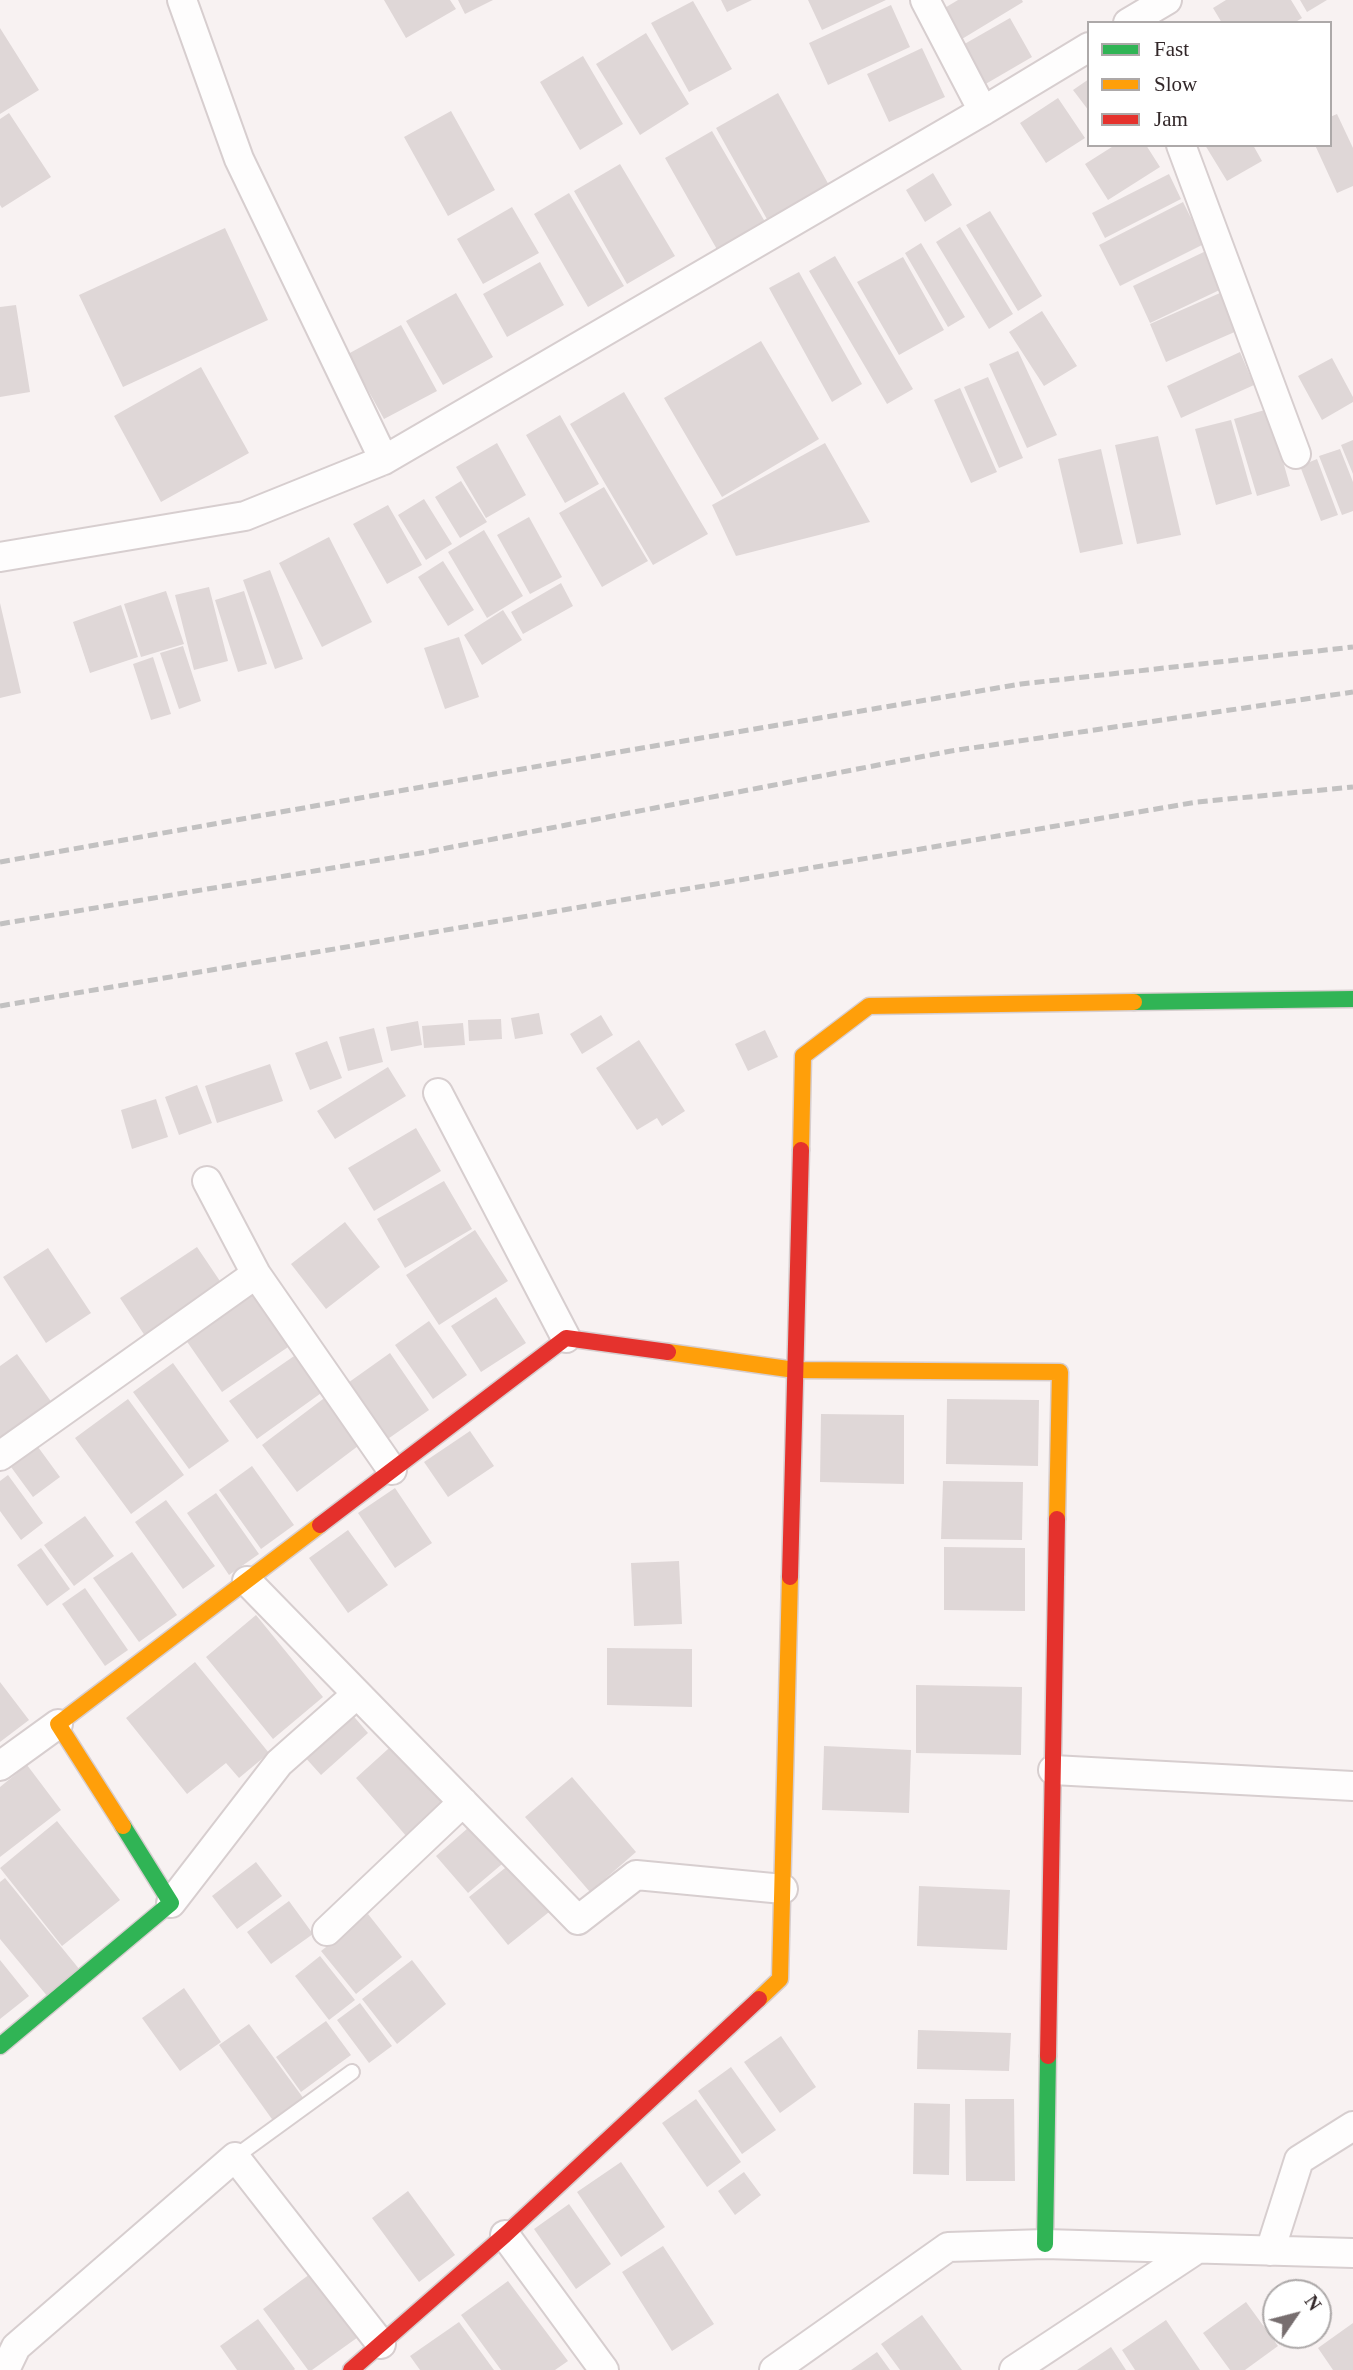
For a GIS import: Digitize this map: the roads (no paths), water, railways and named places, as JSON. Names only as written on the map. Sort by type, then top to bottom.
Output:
[{"type":"street","points":[[182,0],[239,159],[384,460]]},
{"type":"street","points":[[925,0],[983,111]]},
{"type":"street","points":[[1134,21],[1167,0]]},
{"type":"street","points":[[0,557],[245,516],[384,460],[1087,48]]},
{"type":"street","points":[[1182,147],[1296,454]]},
{"type":"street","points":[[351,2370],[505,2235],[780,1979],[803,1056],[869,1006],[1353,999]]},
{"type":"street","points":[[438,1093],[566,1338]]},
{"type":"street","points":[[207,1181],[256,1274],[392,1470]]},
{"type":"street","points":[[0,1457],[256,1274]]},
{"type":"street","points":[[0,1766],[566,1338],[795,1370],[1060,1372],[1045,2244]]},
{"type":"street","points":[[247,1581],[579,1920],[636,1875],[783,1889]]},
{"type":"street","points":[[0,2046],[171,1903],[279,1763],[357,1694]]},
{"type":"street","points":[[58,1724],[171,1903]]},
{"type":"street","points":[[1053,1770],[1353,1786]]},
{"type":"street","points":[[327,1931],[463,1802]]},
{"type":"street","points":[[1270,2251],[1300,2160],[1353,2126]]},
{"type":"street","points":[[5,2370],[16,2347],[235,2157],[381,2344]]},
{"type":"street","points":[[505,2235],[604,2370]]},
{"type":"street","points":[[774,2370],[948,2247],[1045,2244],[1353,2253]]},
{"type":"street","points":[[1014,2370],[1197,2249]]},
{"type":"lane","points":[[235,2157],[352,2073]]},
{"type":"railway","points":[[0,862],[607,754],[1021,684],[1353,647]]},
{"type":"railway","points":[[0,924],[421,853],[951,751],[1353,692]]},
{"type":"railway","points":[[0,1006],[1197,802],[1353,787]]}]
